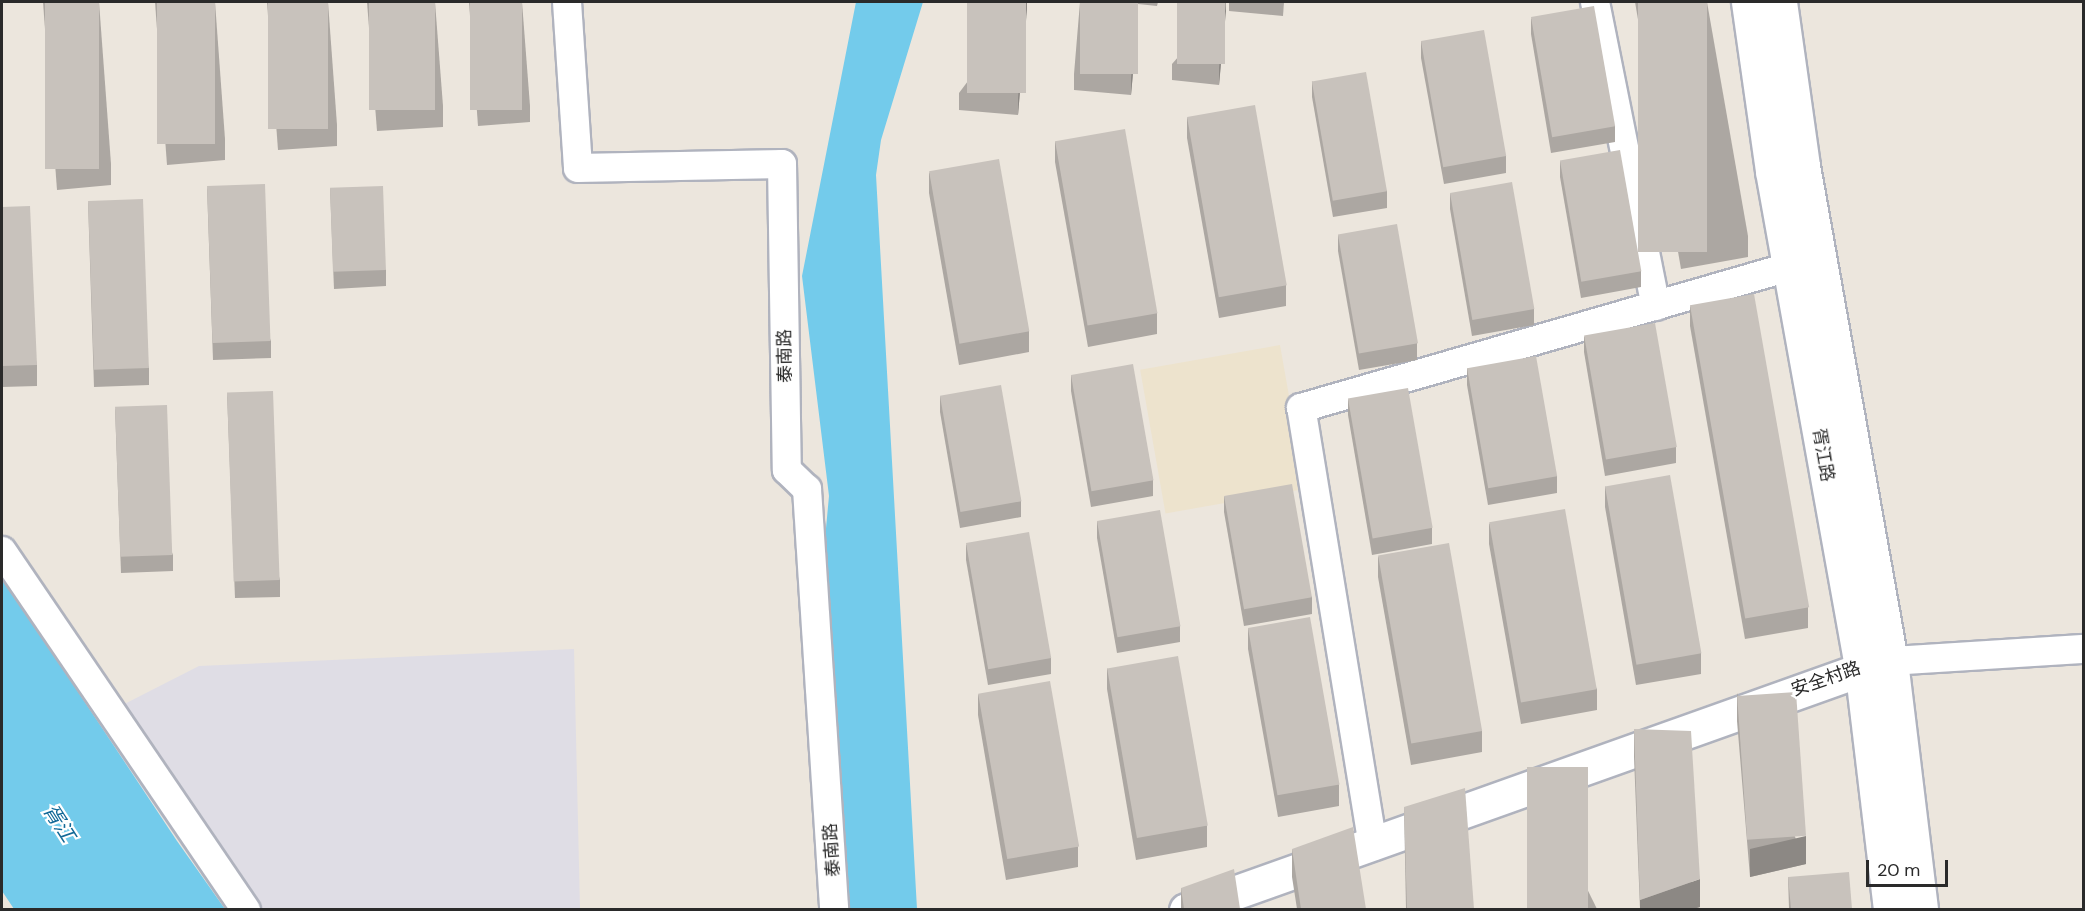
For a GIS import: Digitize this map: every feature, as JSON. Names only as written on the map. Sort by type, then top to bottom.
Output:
[{"type":"main road","name":"胥江路","points":[[1748,2],[1789,267],[1876,663],[1890,909]]},
{"type":"main road","name":"胥江路","points":[[1780,2],[1876,663],[1921,909]]},
{"type":"main road","name":"安全村路","points":[[1186,909],[1373,846],[1876,663]]},
{"type":"street","name":"泰南路","points":[[567,2],[578,168],[782,164],[787,470],[807,489],[834,909]]},
{"type":"street","points":[[1594,2],[1656,306]]},
{"type":"street","points":[[1373,846],[1301,408],[1789,267]]},
{"type":"street","points":[[2,550],[246,909]]},
{"type":"street","points":[[1876,663],[2084,649]]},
{"type":"shaded area","points":[[1280,345],[1305,489],[1166,513],[1140,370]]},
{"type":"shaded area","points":[[574,649],[580,909],[225,909],[95,719],[199,666]]},
{"type":"water","points":[[856,2],[923,2],[881,140],[876,175],[917,909],[847,909],[825,539],[829,496],[802,276]]},
{"type":"water","name":"胥江","points":[[2,577],[177,841],[225,909],[14,909],[2,891]]},
{"type":"building","points":[[45,2],[99,2],[99,169],[45,169]]},
{"type":"building","points":[[157,2],[215,2],[215,144],[157,144]]},
{"type":"building","points":[[268,2],[328,2],[328,129],[268,129]]},
{"type":"building","points":[[369,2],[435,2],[435,110],[369,110]]},
{"type":"building","points":[[470,2],[522,2],[522,110],[470,110]]},
{"type":"building","points":[[967,2],[1026,2],[1026,93],[967,93]]},
{"type":"building","points":[[1080,2],[1138,2],[1138,74],[1080,74]]},
{"type":"building","points":[[1177,2],[1225,2],[1225,64],[1177,64]]},
{"type":"building","points":[[1638,2],[1707,2],[1707,252],[1638,252]]},
{"type":"building","points":[[1594,6],[1615,126],[1552,137],[1531,17]]},
{"type":"building","points":[[1484,30],[1506,156],[1443,167],[1421,41]]},
{"type":"building","points":[[1366,72],[1387,191],[1333,201],[1312,82]]},
{"type":"building","points":[[1255,105],[1287,285],[1219,297],[1187,117]]},
{"type":"building","points":[[1125,129],[1157,313],[1088,325],[1055,141]]},
{"type":"building","points":[[1620,150],[1641,271],[1581,282],[1560,161]]},
{"type":"building","points":[[999,159],[1029,331],[959,344],[929,171]]},
{"type":"building","points":[[1512,182],[1534,309],[1472,320],[1450,193]]},
{"type":"building","points":[[265,184],[270,341],[213,343],[207,186]]},
{"type":"building","points":[[383,186],[386,270],[333,272],[330,188]]},
{"type":"building","points":[[143,199],[149,368],[94,370],[88,201]]},
{"type":"building","points":[[30,206],[37,365],[2,366],[2,207]]},
{"type":"building","points":[[1397,224],[1418,343],[1359,354],[1338,234]]},
{"type":"building","points":[[1754,294],[1809,607],[1745,618],[1690,305]]},
{"type":"building","points":[[1655,323],[1677,447],[1606,460],[1584,336]]},
{"type":"building","points":[[1536,356],[1557,476],[1488,488],[1467,368]]},
{"type":"building","points":[[1133,364],[1153,480],[1091,491],[1071,375]]},
{"type":"building","points":[[1001,385],[1021,501],[960,512],[940,396]]},
{"type":"building","points":[[1408,388],[1433,528],[1373,538],[1348,399]]},
{"type":"building","points":[[273,391],[280,580],[234,581],[227,393]]},
{"type":"building","points":[[167,405],[172,555],[120,557],[115,407]]},
{"type":"building","points":[[1670,475],[1701,653],[1636,665],[1605,486]]},
{"type":"building","points":[[1292,484],[1312,597],[1244,609],[1224,496]]},
{"type":"building","points":[[1565,509],[1597,689],[1521,703],[1489,522]]},
{"type":"building","points":[[1160,510],[1180,626],[1117,637],[1097,521]]},
{"type":"building","points":[[1029,532],[1051,658],[988,669],[966,543]]},
{"type":"building","points":[[1449,543],[1482,731],[1411,744],[1378,556]]},
{"type":"building","points":[[1310,617],[1340,784],[1277,795],[1248,628]]},
{"type":"building","points":[[1178,656],[1208,825],[1137,838],[1107,669]]},
{"type":"building","points":[[1050,681],[1079,846],[1007,859],[978,694]]},
{"type":"building","points":[[1796,692],[1806,836],[1747,840],[1737,696]]},
{"type":"building","points":[[1634,729],[1691,731],[1700,879],[1640,900]]},
{"type":"building","points":[[1527,767],[1588,767],[1588,909],[1527,909]]},
{"type":"building","points":[[1465,788],[1474,909],[1407,909],[1404,807]]},
{"type":"building","points":[[1353,827],[1366,909],[1301,909],[1292,849]]},
{"type":"building","points":[[1234,869],[1240,909],[1184,909],[1181,888]]},
{"type":"building","points":[[1849,872],[1852,909],[1791,909],[1788,877]]}]
